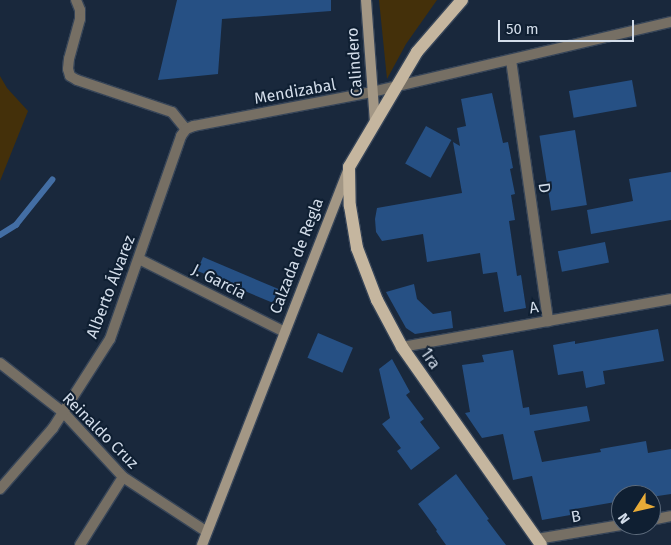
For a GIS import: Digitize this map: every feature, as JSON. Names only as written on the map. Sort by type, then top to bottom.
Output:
[{"type":"main road","name":"Calindero","points":[[366,0],[375,123]]},
{"type":"main road","name":"Calzada de Regla","points":[[202,545],[350,167],[417,52],[462,0]]},
{"type":"main road","name":"1ra","points":[[350,167],[350,206],[357,248],[377,300],[402,347],[539,542]]},
{"type":"street","points":[[76,0],[80,10],[80,19],[69,59],[68,69],[70,76],[172,112],[186,130]]},
{"type":"street","name":"Mendizabal","points":[[186,130],[194,126],[372,92],[671,22]]},
{"type":"street","name":"D","points":[[511,60],[548,320]]},
{"type":"street","name":"Alberto Álvarez","points":[[0,489],[64,413],[110,340],[181,136],[186,130]]},
{"type":"street","name":"J. García","points":[[139,259],[285,332]]},
{"type":"street","name":"A","points":[[402,347],[671,299]]},
{"type":"street","name":"Reinaldo Cruz","points":[[0,363],[64,413],[123,477],[207,532]]},
{"type":"street","points":[[80,545],[123,477]]},
{"type":"street","name":"B","points":[[539,542],[611,527]]},
{"type":"shaded area","points":[[379,0],[437,0],[406,44],[387,79]]},
{"type":"shaded area","points":[[0,76],[7,88],[28,111],[0,181]]},
{"type":"building","points":[[177,0],[331,0],[331,11],[222,19],[218,74],[158,80]]},
{"type":"building","points":[[632,80],[637,107],[574,118],[569,91]]},
{"type":"building","points":[[492,93],[503,143],[508,142],[513,168],[510,169],[515,194],[511,195],[515,220],[509,221],[517,276],[521,275],[526,308],[504,312],[497,272],[483,274],[480,253],[427,262],[423,234],[382,241],[376,232],[375,219],[377,208],[462,193],[453,142],[460,146],[457,128],[466,126],[461,99]]},
{"type":"building","points":[[426,126],[451,140],[431,178],[405,164]]},
{"type":"building","points":[[575,130],[587,205],[551,211],[539,136]]},
{"type":"building","points":[[671,172],[671,220],[591,234],[587,210],[633,201],[629,179]]},
{"type":"building","points":[[605,242],[609,263],[562,272],[558,251]]},
{"type":"building","points":[[203,257],[278,289],[273,303],[197,271]]},
{"type":"building","points":[[414,284],[417,299],[433,314],[451,311],[453,328],[415,334],[406,328],[386,292]]},
{"type":"building","points":[[658,329],[664,361],[603,371],[605,384],[586,388],[583,371],[558,375],[553,345],[575,341],[575,344]]},
{"type":"building","points":[[318,333],[353,348],[342,373],[307,358]]},
{"type":"building","points":[[513,350],[523,408],[529,407],[530,415],[587,406],[590,421],[534,431],[542,462],[601,452],[600,449],[646,441],[648,453],[671,449],[671,494],[661,496],[661,485],[611,485],[611,503],[575,509],[576,514],[542,520],[532,476],[513,480],[503,434],[482,438],[465,413],[470,412],[462,365],[484,362],[482,355]]},
{"type":"building","points":[[392,359],[410,392],[406,395],[424,419],[420,422],[440,448],[411,470],[397,451],[401,448],[382,424],[390,418],[379,369]]},
{"type":"building","points":[[456,474],[506,545],[446,545],[436,531],[418,504]]},
{"type":"waterway","points":[[0,235],[16,225],[52,180]]}]
